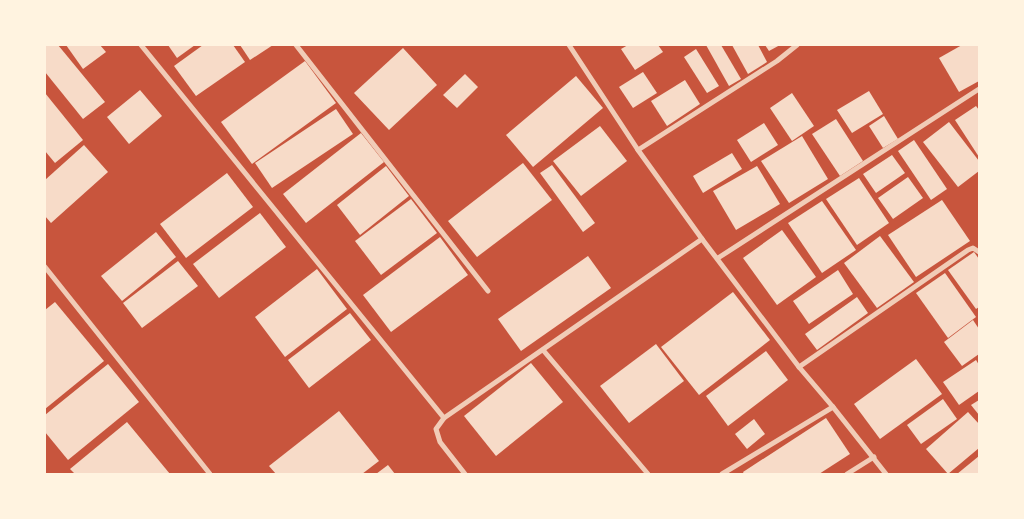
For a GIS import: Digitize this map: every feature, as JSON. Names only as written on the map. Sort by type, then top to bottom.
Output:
[{"type":"street","points":[[141,45],[444,418]]},
{"type":"street","points":[[296,45],[488,291]]},
{"type":"street","points":[[569,45],[638,150],[702,239],[799,367],[834,406],[886,474]]},
{"type":"street","points":[[638,150],[777,61],[797,45]]},
{"type":"street","points":[[718,258],[979,89]]},
{"type":"street","points":[[465,474],[440,442],[436,429],[444,418],[702,239]]},
{"type":"street","points":[[799,367],[968,250],[973,248],[979,252]]},
{"type":"street","points":[[45,267],[210,474]]},
{"type":"street","points":[[543,350],[648,474]]},
{"type":"street","points":[[722,474],[834,406]]},
{"type":"street","points":[[847,474],[874,457]]},
{"type":"building","points":[[45,45],[58,45],[105,102],[83,119],[45,72]]},
{"type":"building","points":[[66,45],[100,45],[106,52],[83,69]]},
{"type":"building","points":[[168,45],[195,45],[177,58]]},
{"type":"building","points":[[203,45],[233,45],[245,62],[196,96],[174,66]]},
{"type":"building","points":[[240,45],[273,45],[250,60]]},
{"type":"building","points":[[628,45],[658,45],[663,52],[635,70],[621,49]]},
{"type":"building","points":[[706,45],[721,45],[741,79],[729,86]]},
{"type":"building","points":[[732,45],[758,45],[767,62],[748,74]]},
{"type":"building","points":[[765,45],[780,45],[769,51]]},
{"type":"building","points":[[962,45],[978,45],[979,47],[979,81],[959,92],[939,58]]},
{"type":"building","points":[[403,48],[437,85],[389,130],[354,93]]},
{"type":"building","points":[[696,49],[719,86],[707,93],[684,57]]},
{"type":"building","points":[[305,61],[336,103],[252,164],[221,122]]},
{"type":"building","points":[[643,72],[657,93],[633,108],[619,87]]},
{"type":"building","points":[[465,74],[478,87],[457,108],[443,95]]},
{"type":"building","points":[[576,76],[603,108],[533,167],[506,135]]},
{"type":"building","points":[[685,80],[700,104],[667,126],[651,101]]},
{"type":"building","points":[[140,90],[162,116],[129,144],[107,117]]},
{"type":"building","points":[[869,91],[883,114],[852,133],[837,110]]},
{"type":"building","points":[[45,93],[83,140],[55,163],[45,151]]},
{"type":"building","points":[[792,93],[814,126],[792,141],[770,108]]},
{"type":"building","points":[[976,106],[979,110],[979,157],[955,120]]},
{"type":"building","points":[[336,109],[353,134],[272,188],[255,163]]},
{"type":"building","points":[[884,116],[898,139],[883,148],[869,126]]},
{"type":"building","points":[[836,119],[863,161],[840,176],[812,134]]},
{"type":"building","points":[[949,122],[979,161],[979,171],[958,187],[923,142]]},
{"type":"building","points":[[764,123],[778,145],[751,162],[737,140]]},
{"type":"building","points":[[600,126],[627,161],[581,196],[553,161]]},
{"type":"building","points":[[361,133],[384,162],[306,223],[283,194]]},
{"type":"building","points":[[802,136],[828,179],[789,203],[761,161]]},
{"type":"building","points":[[914,140],[947,189],[931,200],[898,151]]},
{"type":"building","points":[[84,145],[108,172],[51,223],[45,216],[45,180]]},
{"type":"building","points":[[732,153],[742,169],[703,193],[693,176]]},
{"type":"building","points":[[892,155],[905,173],[876,193],[863,174]]},
{"type":"building","points":[[523,163],[552,200],[477,257],[448,221]]},
{"type":"building","points":[[552,165],[595,223],[583,232],[540,173]]},
{"type":"building","points":[[386,166],[409,196],[360,235],[337,205]]},
{"type":"building","points":[[757,166],[780,204],[736,230],[713,191]]},
{"type":"building","points":[[227,173],[253,207],[186,258],[160,224]]},
{"type":"building","points":[[908,177],[923,198],[893,219],[878,198]]},
{"type":"building","points":[[859,178],[889,223],[857,245],[826,199]]},
{"type":"building","points":[[411,199],[437,233],[381,275],[355,241]]},
{"type":"building","points":[[942,200],[970,241],[916,277],[888,235]]},
{"type":"building","points":[[822,201],[856,250],[822,273],[788,223]]},
{"type":"building","points":[[260,213],[286,247],[219,298],[193,264]]},
{"type":"building","points":[[782,230],[816,277],[777,305],[743,258]]},
{"type":"building","points":[[156,232],[176,257],[122,301],[101,276]]},
{"type":"building","points":[[880,236],[914,282],[877,308],[844,263]]},
{"type":"building","points":[[440,237],[468,275],[391,332],[363,295]]},
{"type":"building","points":[[974,252],[979,259],[979,307],[976,309],[948,270]]},
{"type":"building","points":[[588,256],[611,288],[521,351],[498,319]]},
{"type":"building","points":[[178,261],[198,286],[142,328],[123,303]]},
{"type":"building","points":[[317,269],[347,309],[285,357],[255,317]]},
{"type":"building","points":[[838,270],[853,294],[809,324],[793,301]]},
{"type":"building","points":[[945,273],[976,317],[948,338],[916,293]]},
{"type":"building","points":[[733,292],[770,340],[699,395],[661,347]]},
{"type":"building","points":[[857,297],[868,313],[817,350],[805,334]]},
{"type":"building","points":[[55,302],[104,361],[45,409],[45,310]]},
{"type":"building","points":[[350,313],[371,340],[309,388],[288,360]]},
{"type":"building","points":[[973,320],[979,329],[979,354],[962,366],[944,342]]},
{"type":"building","points":[[656,344],[684,381],[629,423],[600,386]]},
{"type":"building","points":[[766,351],[788,380],[728,426],[706,396]]},
{"type":"building","points":[[916,359],[942,394],[880,439],[854,404]]},
{"type":"building","points":[[976,360],[979,365],[979,391],[959,405],[943,382]]},
{"type":"building","points":[[531,363],[563,402],[496,456],[464,416]]},
{"type":"building","points":[[108,364],[139,402],[68,460],[45,432],[45,415]]},
{"type":"building","points":[[943,399],[957,419],[921,444],[907,425]]},
{"type":"building","points":[[979,400],[979,415],[971,405]]},
{"type":"building","points":[[339,411],[379,461],[362,474],[276,474],[269,466]]},
{"type":"building","points":[[968,412],[979,424],[979,448],[948,474],[926,449]]},
{"type":"building","points":[[826,418],[850,454],[819,474],[744,474],[743,472]]},
{"type":"building","points":[[754,419],[765,434],[747,449],[735,434]]},
{"type":"building","points":[[127,422],[170,474],[75,474],[70,469]]},
{"type":"building","points":[[979,456],[979,474],[957,474]]},
{"type":"building","points":[[388,465],[395,474],[376,474]]}]
